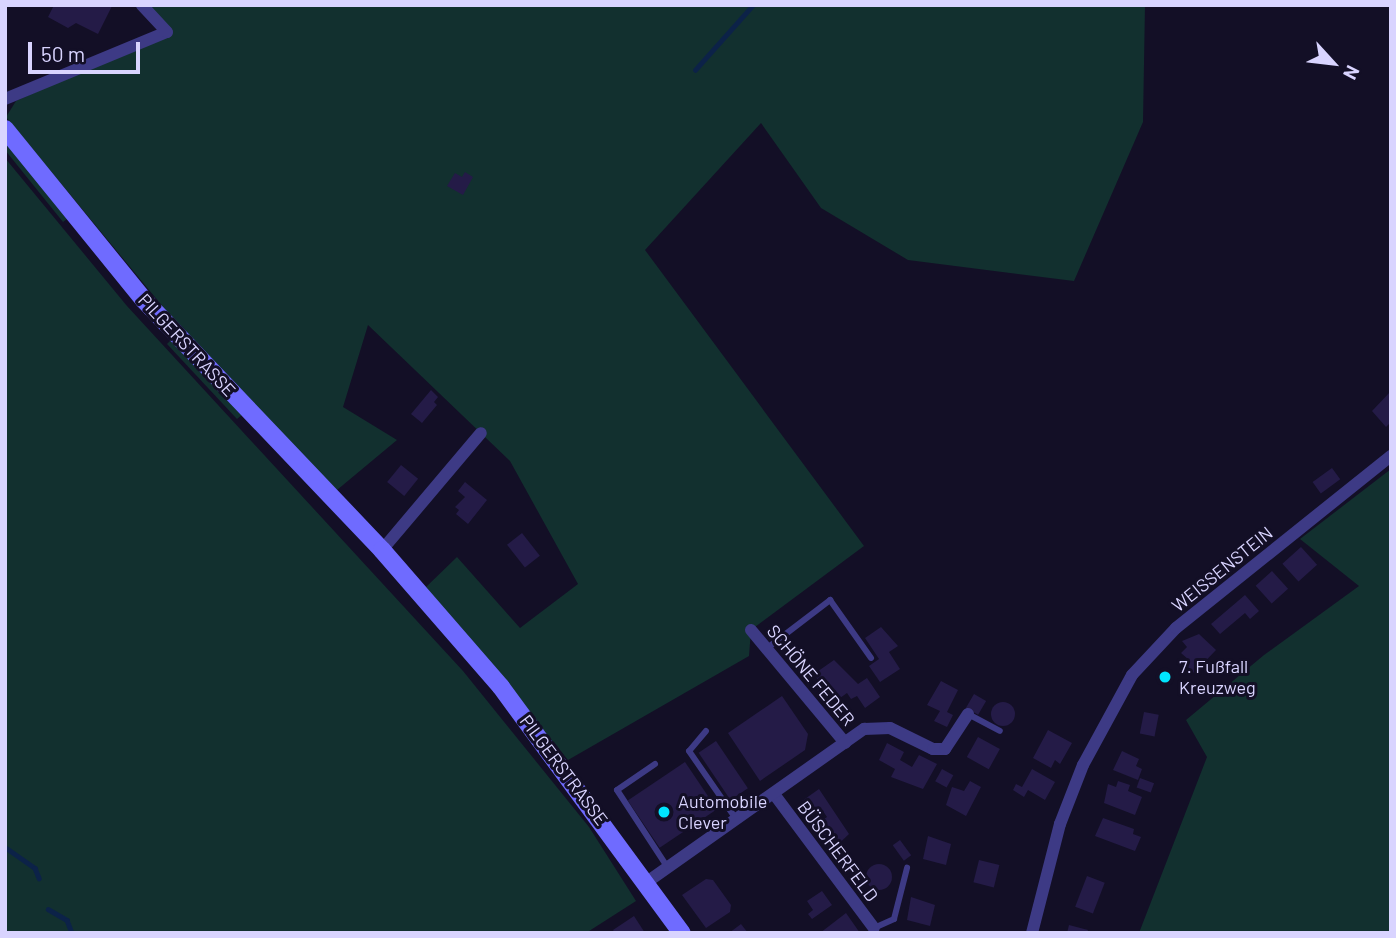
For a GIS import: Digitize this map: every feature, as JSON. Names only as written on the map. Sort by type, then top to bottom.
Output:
[{"type":"main road","name":"PILGERSTRASSE","points":[[5,129],[144,300],[382,550],[501,687],[682,933]]},
{"type":"street","points":[[5,99],[167,32],[142,5]]},
{"type":"street","points":[[382,550],[481,433]]},
{"type":"street","name":"WEISSENSTEIN","points":[[1032,933],[1060,824],[1099,730],[1132,675],[1158,643],[1391,457]]},
{"type":"street","name":"SCHÖNE FEDER","points":[[751,630],[845,743]]},
{"type":"street","name":"SCHÖNE FEDER","points":[[647,883],[863,729],[877,726],[933,749],[945,749],[968,714]]},
{"type":"street","name":"BÜSCHERFELD","points":[[774,794],[874,928]]},
{"type":"lane","points":[[766,649],[830,600],[872,658]]},
{"type":"lane","points":[[968,714],[1000,731]]},
{"type":"lane","points":[[706,731],[689,751],[737,820]]},
{"type":"lane","points":[[655,764],[617,790],[668,868]]},
{"type":"lane","points":[[874,928],[894,919],[907,867]]},
{"type":"green space","points":[[142,5],[1145,5],[1143,122],[1074,281],[908,260],[821,208],[761,123],[645,250],[864,546],[751,630],[749,656],[568,760],[426,587],[457,557],[520,628],[578,584],[510,461],[368,325],[343,407],[397,440],[337,490],[197,348],[6,117],[16,101],[167,32]]},
{"type":"green space","points":[[5,141],[67,219],[63,222],[5,150]]},
{"type":"green space","points":[[5,158],[127,306],[463,671],[589,827],[636,901],[586,933],[5,933]]},
{"type":"green space","points":[[171,340],[243,414],[237,419],[167,344]]},
{"type":"green space","points":[[1391,469],[1391,933],[1139,933],[1207,757],[1186,720],[1264,655],[1359,586],[1300,539]]},
{"type":"building","points":[[54,5],[112,6],[98,34],[76,23],[68,28],[48,17]]},
{"type":"building","points":[[465,172],[473,177],[463,195],[447,186],[455,173],[462,177]]},
{"type":"building","points":[[431,390],[438,397],[434,402],[437,405],[422,423],[411,414]]},
{"type":"building","points":[[1391,391],[1391,422],[1386,427],[1372,411]]},
{"type":"building","points":[[401,465],[418,479],[404,496],[387,482]]},
{"type":"building","points":[[1332,468],[1340,479],[1321,493],[1313,482]]},
{"type":"building","points":[[465,482],[487,500],[468,524],[456,514],[459,510],[455,507],[465,497],[458,491]]},
{"type":"building","points":[[522,533],[540,556],[525,568],[507,545]]},
{"type":"building","points":[[1301,547],[1317,565],[1298,582],[1282,564]]},
{"type":"building","points":[[1272,571],[1288,589],[1272,604],[1256,586]]},
{"type":"building","points":[[1245,595],[1259,611],[1250,619],[1245,613],[1220,634],[1211,624]]},
{"type":"building","points":[[881,627],[898,646],[889,652],[900,669],[880,682],[869,666],[879,659],[865,638]]},
{"type":"building","points":[[1199,634],[1216,650],[1194,673],[1185,664],[1189,660],[1181,653],[1187,647],[1182,641]]},
{"type":"building","points":[[834,660],[858,684],[867,678],[880,697],[865,708],[857,696],[851,699],[847,693],[840,698],[835,690],[828,695],[814,674]]},
{"type":"building","points":[[941,681],[958,690],[947,712],[953,715],[947,727],[934,721],[940,711],[927,705]]},
{"type":"building","points":[[974,694],[986,701],[978,715],[966,708]]},
{"type":"building","points":[[782,696],[808,734],[805,750],[760,781],[728,733]]},
{"type":"building","points":[[1003,702],[1012,705],[1015,714],[1012,723],[1003,726],[994,723],[991,714],[994,705]]},
{"type":"building","points":[[1144,712],[1159,715],[1155,736],[1140,734]]},
{"type":"building","points":[[1048,730],[1072,743],[1060,764],[1055,760],[1051,768],[1033,758]]},
{"type":"building","points":[[978,737],[1000,749],[989,769],[967,757]]},
{"type":"building","points":[[716,741],[748,788],[730,800],[699,753]]},
{"type":"building","points":[[887,743],[904,752],[900,760],[912,767],[919,755],[937,764],[923,789],[891,777],[895,769],[879,760]]},
{"type":"building","points":[[1122,751],[1139,759],[1136,766],[1142,769],[1138,780],[1113,770]]},
{"type":"building","points":[[685,762],[717,809],[660,848],[628,801]]},
{"type":"building","points":[[942,769],[953,775],[947,788],[935,781]]},
{"type":"building","points":[[1032,769],[1055,782],[1045,800],[1028,790],[1024,797],[1013,790],[1016,784],[1022,787]]},
{"type":"building","points":[[1140,778],[1154,783],[1151,793],[1137,787]]},
{"type":"building","points":[[970,781],[981,787],[966,816],[946,805],[952,787],[964,791]]},
{"type":"building","points":[[1118,781],[1130,785],[1128,791],[1142,797],[1135,815],[1104,803],[1108,784],[1116,787]]},
{"type":"building","points":[[819,789],[849,834],[832,850],[818,823],[827,817],[823,811],[814,818],[802,801]]},
{"type":"building","points":[[1103,818],[1134,829],[1133,834],[1141,837],[1135,851],[1095,836]]},
{"type":"building","points":[[928,836],[951,844],[946,865],[923,859]]},
{"type":"building","points":[[900,840],[911,855],[904,861],[893,845]]},
{"type":"building","points":[[979,860],[999,865],[994,887],[973,882]]},
{"type":"building","points":[[879,864],[888,868],[892,877],[888,886],[879,890],[870,886],[866,877],[870,868]]},
{"type":"building","points":[[1087,876],[1105,883],[1093,914],[1075,907]]},
{"type":"building","points":[[706,879],[713,880],[731,905],[730,912],[706,928],[682,895]]},
{"type":"building","points":[[822,891],[832,905],[812,919],[808,914],[813,910],[807,901]]},
{"type":"building","points":[[911,897],[935,905],[930,926],[907,920]]},
{"type":"building","points":[[846,913],[860,933],[820,933]]},
{"type":"building","points":[[634,916],[645,933],[615,933],[613,930]]},
{"type":"building","points":[[741,924],[748,933],[729,933]]},
{"type":"building","points":[[1069,925],[1088,930],[1087,933],[1067,933]]},
{"type":"waterway","points":[[695,70],[753,5]]},
{"type":"waterway","points":[[5,847],[35,868],[39,878]]},
{"type":"waterway","points":[[48,909],[67,920],[72,933]]},
{"type":"place","name":"7. Fußfall Kreuzweg","points":[[1165,677]]},
{"type":"place","name":"Automobile Clever","points":[[664,812]]}]
